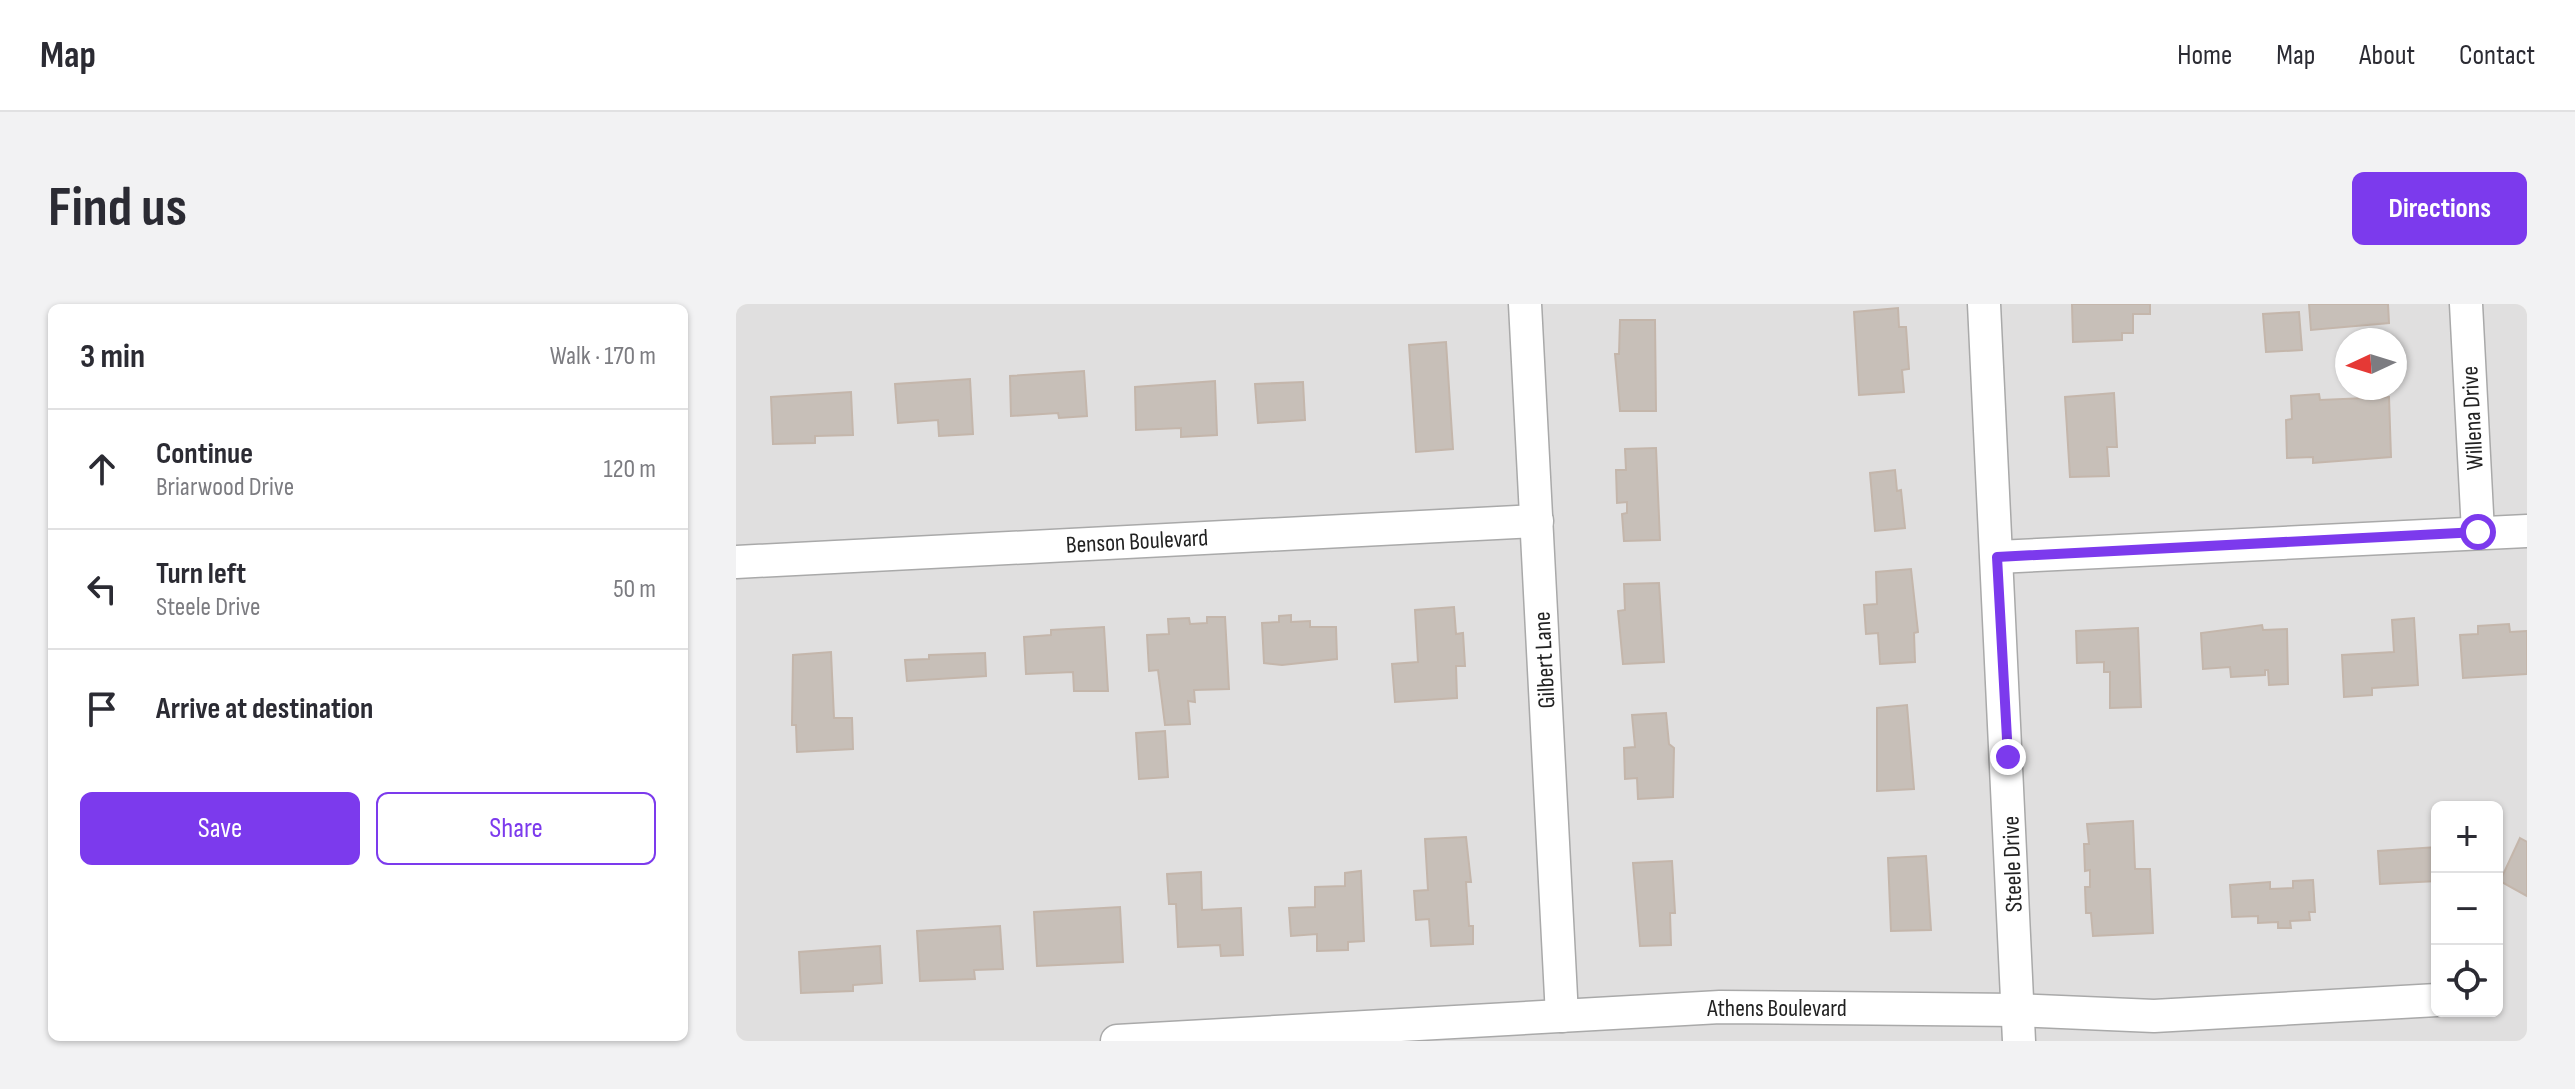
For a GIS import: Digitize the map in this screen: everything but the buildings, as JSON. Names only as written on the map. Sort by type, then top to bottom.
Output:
[{"type":"street","name":"Gilbert Lane","points":[[1525,304],[1562,1016]]},
{"type":"street","name":"Steele Drive","points":[[1984,304],[2018,1026]]},
{"type":"street","name":"Willena Drive","points":[[2466,304],[2478,532]]},
{"type":"street","name":"Benson Boulevard","points":[[736,562],[1537,521]]},
{"type":"street","points":[[1997,557],[2527,531]]},
{"type":"street","name":"Athens Boulevard","points":[[1117,1041],[1720,1007],[2018,1026],[2431,1000]]},
{"type":"shaded area","points":[[736,304],[2527,304],[2527,1041],[736,1041]]},
{"type":"route","points":[[2008,757],[1997,557],[2478,532]]}]
